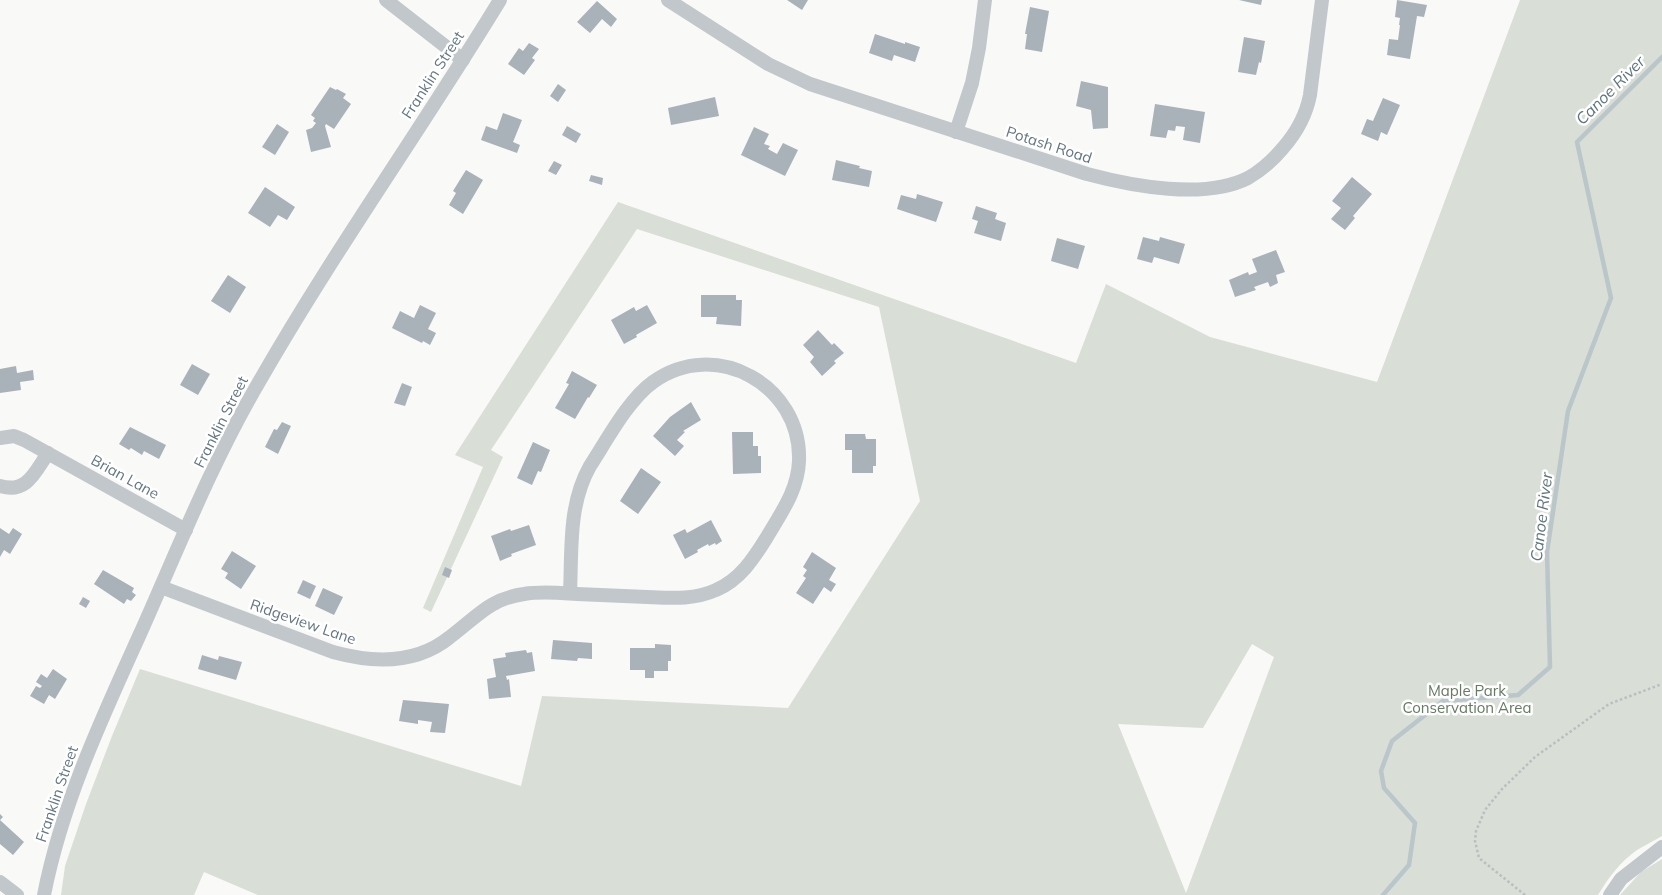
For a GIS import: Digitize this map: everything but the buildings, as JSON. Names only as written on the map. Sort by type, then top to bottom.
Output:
[{"type":"street","points":[[386,0],[464,60]]},
{"type":"street","name":"Franklin Street","points":[[44,895],[57,843],[82,766],[186,530],[231,434],[262,376],[340,250],[464,60],[500,0]]},
{"type":"street","name":"Potash Road","points":[[668,0],[768,64],[795,79],[1087,174],[1153,187],[1205,189],[1239,182],[1256,172],[1273,159],[1293,135],[1304,117],[1310,94],[1322,0]]},
{"type":"street","points":[[956,132],[972,83],[985,0]]},
{"type":"street","name":"Ridgeview Lane","points":[[161,587],[333,652],[353,657],[394,660],[433,648],[449,639],[486,607],[500,599],[525,594],[570,593],[689,597],[717,590],[738,576],[758,551],[794,487],[798,470],[798,448],[793,426],[783,406],[768,388],[739,371],[706,365],[673,371],[653,382],[640,393],[590,466],[581,485],[574,507],[570,593]]},
{"type":"street","name":"Brian Lane","points":[[0,438],[8,436],[19,437],[186,530]]},
{"type":"street","points":[[0,486],[11,488],[27,483],[48,453]]},
{"type":"street","points":[[1610,895],[1621,879],[1662,846]]},
{"type":"street","points":[[0,882],[17,895]]},
{"type":"path","points":[[1525,895],[1479,858],[1475,841],[1476,831],[1485,810],[1502,789],[1535,757],[1609,704],[1662,684]]},
{"type":"green space","name":"Maple Park Conservation Area","points":[[1520,0],[1662,0],[1662,836],[1637,850],[1626,859],[1598,895],[258,895],[204,872],[194,895],[61,895],[65,866],[86,804],[140,669],[521,786],[542,696],[788,708],[920,501],[879,307],[637,229],[491,450],[503,457],[431,612],[423,608],[483,467],[455,455],[618,202],[1076,363],[1106,284],[1210,337],[1377,382]],"holes":[[[1252,644],[1274,657],[1186,893],[1118,724],[1203,728]]]},
{"type":"green space","points":[[1662,859],[1662,895],[1620,895],[1641,872]]},
{"type":"waterway","name":"Canoe River","points":[[1383,895],[1409,865],[1415,823],[1384,788],[1381,771],[1392,741],[1443,701],[1518,695],[1550,667],[1547,552],[1568,411],[1611,298],[1577,142],[1662,57]]}]
